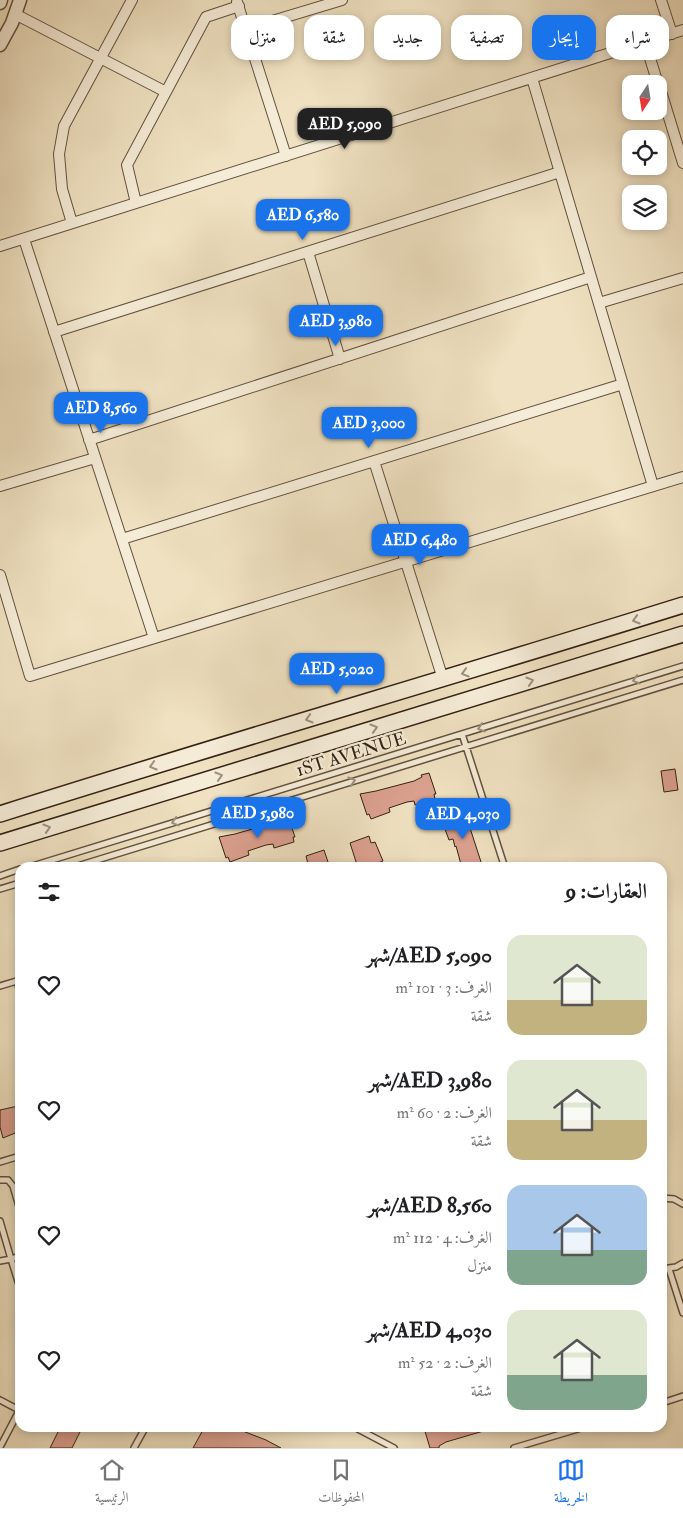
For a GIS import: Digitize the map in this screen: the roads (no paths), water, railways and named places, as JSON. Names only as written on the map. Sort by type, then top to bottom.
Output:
[{"type":"main road","points":[[0,814],[683,605]]},
{"type":"main road","points":[[0,843],[683,634]]},
{"type":"street","points":[[0,45],[20,0]]},
{"type":"street","points":[[72,223],[62,189],[59,154],[64,126],[132,0]]},
{"type":"street","points":[[292,15],[341,0]]},
{"type":"street","points":[[661,0],[672,34]]},
{"type":"street","points":[[136,203],[127,165],[206,18],[238,3],[242,15]]},
{"type":"street","points":[[15,14],[166,92]]},
{"type":"street","points":[[669,35],[683,30]]},
{"type":"street","points":[[0,246],[606,54]]},
{"type":"street","points":[[256,60],[286,156]]},
{"type":"street","points":[[651,60],[656,75]]},
{"type":"street","points":[[532,78],[653,486]]},
{"type":"street","points":[[668,114],[683,163]]},
{"type":"street","points":[[54,332],[560,172]]},
{"type":"street","points":[[24,239],[154,638]]},
{"type":"street","points":[[308,252],[340,359]]},
{"type":"street","points":[[89,440],[591,277]]},
{"type":"street","points":[[599,303],[683,278]]},
{"type":"street","points":[[122,539],[623,384]]},
{"type":"street","points":[[0,486],[95,458]]},
{"type":"street","points":[[374,461],[443,679]]},
{"type":"street","points":[[0,575],[30,676],[683,477]]},
{"type":"lane","name":"1ST AVENUE","points":[[46,862],[683,666]]},
{"type":"lane","name":"1ST AVENUE","points":[[90,862],[683,680]]},
{"type":"lane","points":[[462,734],[503,862]]},
{"type":"lane","points":[[0,876],[15,872]]},
{"type":"lane","points":[[0,889],[15,884]]},
{"type":"lane","points":[[0,986],[15,981]]},
{"type":"lane","points":[[0,1162],[15,1158]]},
{"type":"lane","points":[[0,1180],[8,1180],[13,1186],[15,1193]]},
{"type":"lane","points":[[667,1199],[683,1199]]},
{"type":"lane","points":[[676,1200],[683,1204]]},
{"type":"lane","points":[[0,1221],[15,1271]]},
{"type":"lane","points":[[0,1261],[15,1257]]},
{"type":"lane","points":[[667,1269],[683,1263]]},
{"type":"lane","points":[[667,1272],[683,1313]]},
{"type":"lane","points":[[667,1401],[683,1396]]},
{"type":"lane","points":[[0,1400],[15,1407]]},
{"type":"lane","points":[[0,1447],[15,1418]]},
{"type":"lane","points":[[134,1448],[143,1432]]},
{"type":"lane","points":[[364,1432],[394,1448]]},
{"type":"lane","points":[[514,1448],[568,1432]]}]
